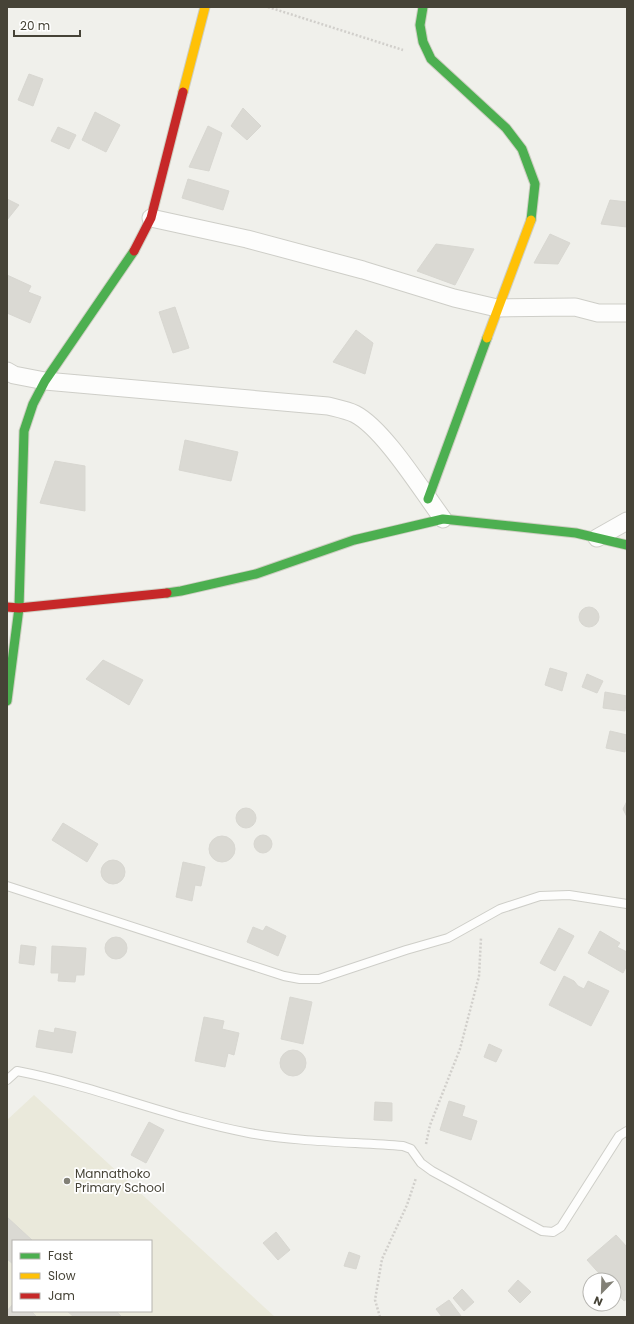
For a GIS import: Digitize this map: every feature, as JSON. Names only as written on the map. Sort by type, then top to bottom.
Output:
[{"type":"street","points":[[7,701],[19,608],[24,431],[33,404],[46,382],[138,246],[151,218],[205,7]]},
{"type":"street","points":[[423,7],[421,31],[423,42],[431,59],[506,128],[522,149],[535,184],[531,219],[428,499]]},
{"type":"street","points":[[151,218],[247,239],[363,270],[454,298],[497,308],[575,307],[598,313],[627,313]]},
{"type":"street","points":[[7,371],[14,375],[46,382],[321,405],[354,413],[371,424],[443,519]]},
{"type":"street","points":[[7,607],[19,608],[181,591],[256,574],[354,540],[443,519],[576,533],[627,545]]},
{"type":"street","points":[[597,538],[627,521]]},
{"type":"lane","points":[[7,886],[284,976],[300,979],[319,979],[406,950],[448,938],[500,909],[540,896],[569,895],[627,904]]},
{"type":"lane","points":[[7,1080],[17,1072],[40,1076],[164,1113],[248,1133],[289,1139],[403,1146],[411,1149],[421,1163],[542,1231],[553,1232],[561,1228],[620,1136],[627,1131]]},
{"type":"path","points":[[268,7],[431,59]]},
{"type":"path","points":[[380,1317],[375,1300],[382,1259],[407,1205],[421,1163],[430,1125],[460,1049],[479,976],[482,920]]},
{"type":"shaded area","name":"Mannathoko Primary School","points":[[34,1095],[275,1317],[7,1317],[7,1120]]},
{"type":"building","points":[[29,74],[43,79],[33,106],[18,100]]},
{"type":"building","points":[[243,108],[261,126],[247,140],[231,126]]},
{"type":"building","points":[[95,112],[120,125],[106,152],[82,140]]},
{"type":"building","points":[[208,126],[222,133],[209,171],[189,167]]},
{"type":"building","points":[[58,127],[76,135],[69,149],[51,141]]},
{"type":"building","points":[[188,179],[229,191],[223,210],[182,198]]},
{"type":"building","points":[[7,199],[19,205],[7,220]]},
{"type":"building","points":[[610,200],[627,202],[627,227],[601,224]]},
{"type":"building","points":[[550,234],[570,243],[558,264],[534,263]]},
{"type":"building","points":[[436,244],[474,249],[455,285],[417,271]]},
{"type":"building","points":[[7,275],[31,286],[28,292],[41,297],[30,323],[7,313]]},
{"type":"building","points":[[175,307],[189,348],[173,353],[159,312]]},
{"type":"building","points":[[356,330],[373,343],[365,374],[333,362]]},
{"type":"building","points":[[185,440],[238,452],[231,481],[179,470]]},
{"type":"building","points":[[55,461],[85,466],[85,511],[40,503]]},
{"type":"building","points":[[589,607],[596,610],[599,617],[596,624],[589,627],[582,624],[579,617],[582,610]]},
{"type":"building","points":[[103,660],[143,680],[129,705],[86,679]]},
{"type":"building","points":[[550,668],[567,673],[562,691],[545,685]]},
{"type":"building","points":[[587,674],[603,681],[597,693],[582,687]]},
{"type":"building","points":[[605,692],[627,696],[625,711],[603,708]]},
{"type":"building","points":[[610,731],[627,735],[625,752],[606,748]]},
{"type":"building","points":[[627,801],[627,817],[623,809]]},
{"type":"building","points":[[246,808],[253,811],[256,818],[253,825],[246,828],[239,825],[236,818],[239,811]]},
{"type":"building","points":[[63,823],[98,844],[87,862],[52,840]]},
{"type":"building","points":[[263,835],[269,838],[272,844],[269,850],[263,853],[257,850],[254,844],[257,838]]},
{"type":"building","points":[[222,836],[231,840],[235,849],[231,858],[222,862],[213,858],[209,849],[213,840]]},
{"type":"building","points":[[113,860],[122,863],[125,872],[122,881],[113,884],[104,881],[101,872],[104,863]]},
{"type":"building","points":[[183,862],[205,867],[201,886],[195,885],[192,901],[176,897]]},
{"type":"building","points":[[266,926],[286,936],[278,956],[247,942],[253,927],[263,931]]},
{"type":"building","points":[[559,928],[574,936],[555,971],[540,963]]},
{"type":"building","points":[[600,931],[620,943],[617,947],[627,952],[627,965],[623,973],[588,953]]},
{"type":"building","points":[[116,937],[124,940],[127,948],[124,956],[116,959],[108,956],[105,948],[108,940]]},
{"type":"building","points":[[21,945],[36,947],[34,965],[19,963]]},
{"type":"building","points":[[52,946],[86,948],[84,975],[76,975],[75,982],[58,981],[59,973],[51,973]]},
{"type":"building","points":[[564,976],[574,981],[578,986],[584,989],[588,981],[609,991],[591,1026],[549,1005]]},
{"type":"building","points":[[290,997],[312,1002],[303,1044],[281,1039]]},
{"type":"building","points":[[204,1017],[224,1021],[222,1029],[239,1033],[234,1055],[228,1053],[225,1067],[195,1061]]},
{"type":"building","points":[[55,1028],[76,1032],[72,1053],[36,1047],[39,1030],[54,1033]]},
{"type":"building","points":[[489,1044],[502,1050],[496,1062],[484,1057]]},
{"type":"building","points":[[293,1050],[302,1054],[306,1063],[302,1072],[293,1076],[284,1072],[280,1063],[284,1054]]},
{"type":"building","points":[[449,1101],[465,1106],[462,1116],[477,1121],[471,1140],[440,1130]]},
{"type":"building","points":[[375,1102],[392,1103],[392,1121],[374,1120]]},
{"type":"building","points":[[149,1122],[164,1130],[146,1163],[131,1155]]},
{"type":"building","points":[[7,1217],[32,1240],[12,1240],[12,1263],[7,1259]]},
{"type":"building","points":[[276,1232],[290,1250],[278,1260],[263,1243]]},
{"type":"building","points":[[616,1235],[627,1247],[627,1299],[624,1301],[622,1299],[622,1272],[598,1272],[587,1260]]},
{"type":"building","points":[[349,1252],[360,1256],[356,1269],[344,1266]]},
{"type":"building","points":[[518,1280],[531,1292],[520,1303],[508,1291]]},
{"type":"building","points":[[462,1289],[474,1302],[464,1311],[453,1298]]},
{"type":"building","points":[[449,1300],[461,1317],[442,1317],[436,1309]]},
{"type":"building","points":[[12,1305],[12,1312],[32,1312],[37,1317],[7,1317],[7,1311]]},
{"type":"building","points":[[68,1312],[117,1312],[122,1317],[74,1317]]},
{"type":"traffic: fast","points":[[423,7],[420,25],[423,42],[431,59],[506,128],[522,149],[535,184],[531,220]]},
{"type":"traffic: fast","points":[[7,701],[19,608],[24,431],[33,404],[45,381],[134,251]]},
{"type":"traffic: fast","points":[[428,499],[487,338]]},
{"type":"traffic: fast","points":[[167,593],[256,574],[354,540],[443,519],[576,533],[627,545]]},
{"type":"traffic: slow","points":[[183,92],[205,7]]},
{"type":"traffic: slow","points":[[487,338],[531,220]]},
{"type":"traffic: jam","points":[[134,251],[151,218],[183,92]]},
{"type":"traffic: jam","points":[[7,607],[19,608],[167,593]]},
{"type":"place","name":"Mannathoko Primary School","points":[[67,1181]]}]
